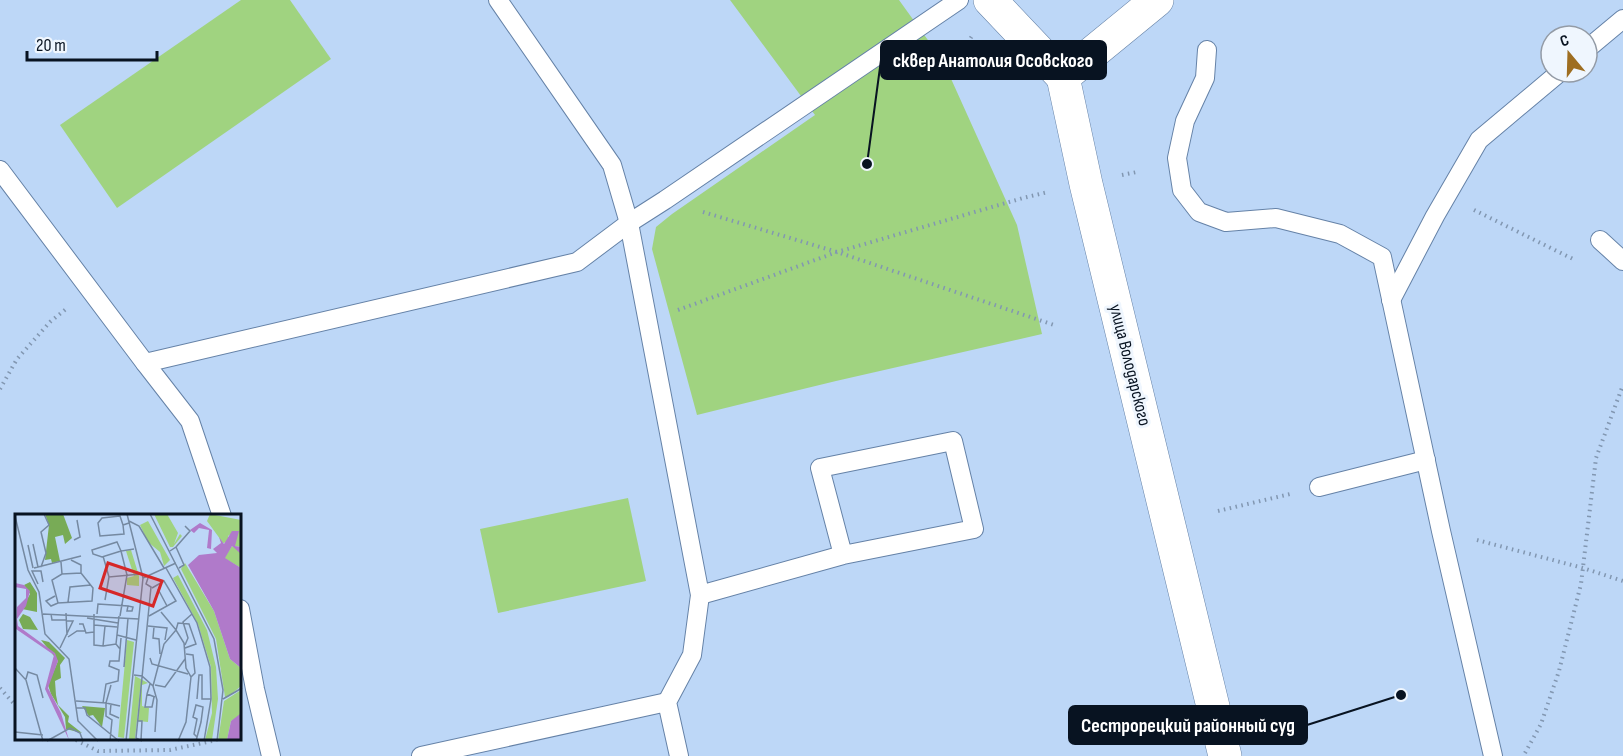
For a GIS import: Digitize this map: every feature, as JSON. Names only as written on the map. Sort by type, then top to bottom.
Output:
[{"type":"main road","points":[[990,0],[1063,77],[1156,0]]},
{"type":"main road","name":"улица Володарского","points":[[1063,77],[1086,184],[1225,756]]},
{"type":"lane","points":[[498,0],[612,165],[629,222],[700,595],[692,655],[667,702],[678,756]]},
{"type":"lane","points":[[145,363],[577,262],[629,222],[665,200],[959,0]]},
{"type":"lane","points":[[1599,39],[1623,19]]},
{"type":"lane","points":[[1208,50],[1205,78],[1185,122],[1177,158],[1182,190],[1199,212],[1226,222],[1276,218],[1340,234],[1382,257],[1441,531],[1493,756]]},
{"type":"lane","points":[[1391,300],[1479,140],[1546,84]]},
{"type":"lane","points":[[0,170],[190,421],[221,514]]},
{"type":"lane","points":[[1600,240],[1623,261]]},
{"type":"lane","points":[[700,595],[843,555],[975,529],[953,441],[820,468],[843,555]]},
{"type":"lane","points":[[1319,487],[1426,460]]},
{"type":"lane","points":[[242,620],[271,756]]},
{"type":"lane","points":[[421,756],[667,702]]},
{"type":"path","points":[[1446,197],[1578,262]]},
{"type":"path","points":[[649,320],[837,252],[1023,198]]},
{"type":"path","points":[[665,200],[837,252],[1054,325]]},
{"type":"path","points":[[0,389],[17,359],[30,344],[50,322],[89,289]]},
{"type":"path","points":[[1523,756],[1541,724],[1559,671],[1581,584],[1596,458],[1623,385]]},
{"type":"path","points":[[1218,510],[1319,487]]},
{"type":"path","points":[[1441,531],[1583,568],[1623,581]]},
{"type":"path","points":[[0,688],[15,705]]},
{"type":"path","points":[[78,741],[98,752],[170,750],[212,741]]},
{"type":"green space","points":[[241,0],[290,0],[331,59],[117,208],[60,125]]},
{"type":"green space","points":[[730,0],[899,0],[943,61],[1017,225],[1042,334],[697,415],[652,249],[656,227],[815,115]]},
{"type":"green space","points":[[628,498],[646,581],[498,613],[480,529]]},
{"type":"place","name":"сквер Анатолия Осовского","points":[[867,164]]},
{"type":"place","name":"Сестрорецкий районный суд","points":[[1401,695]]}]
